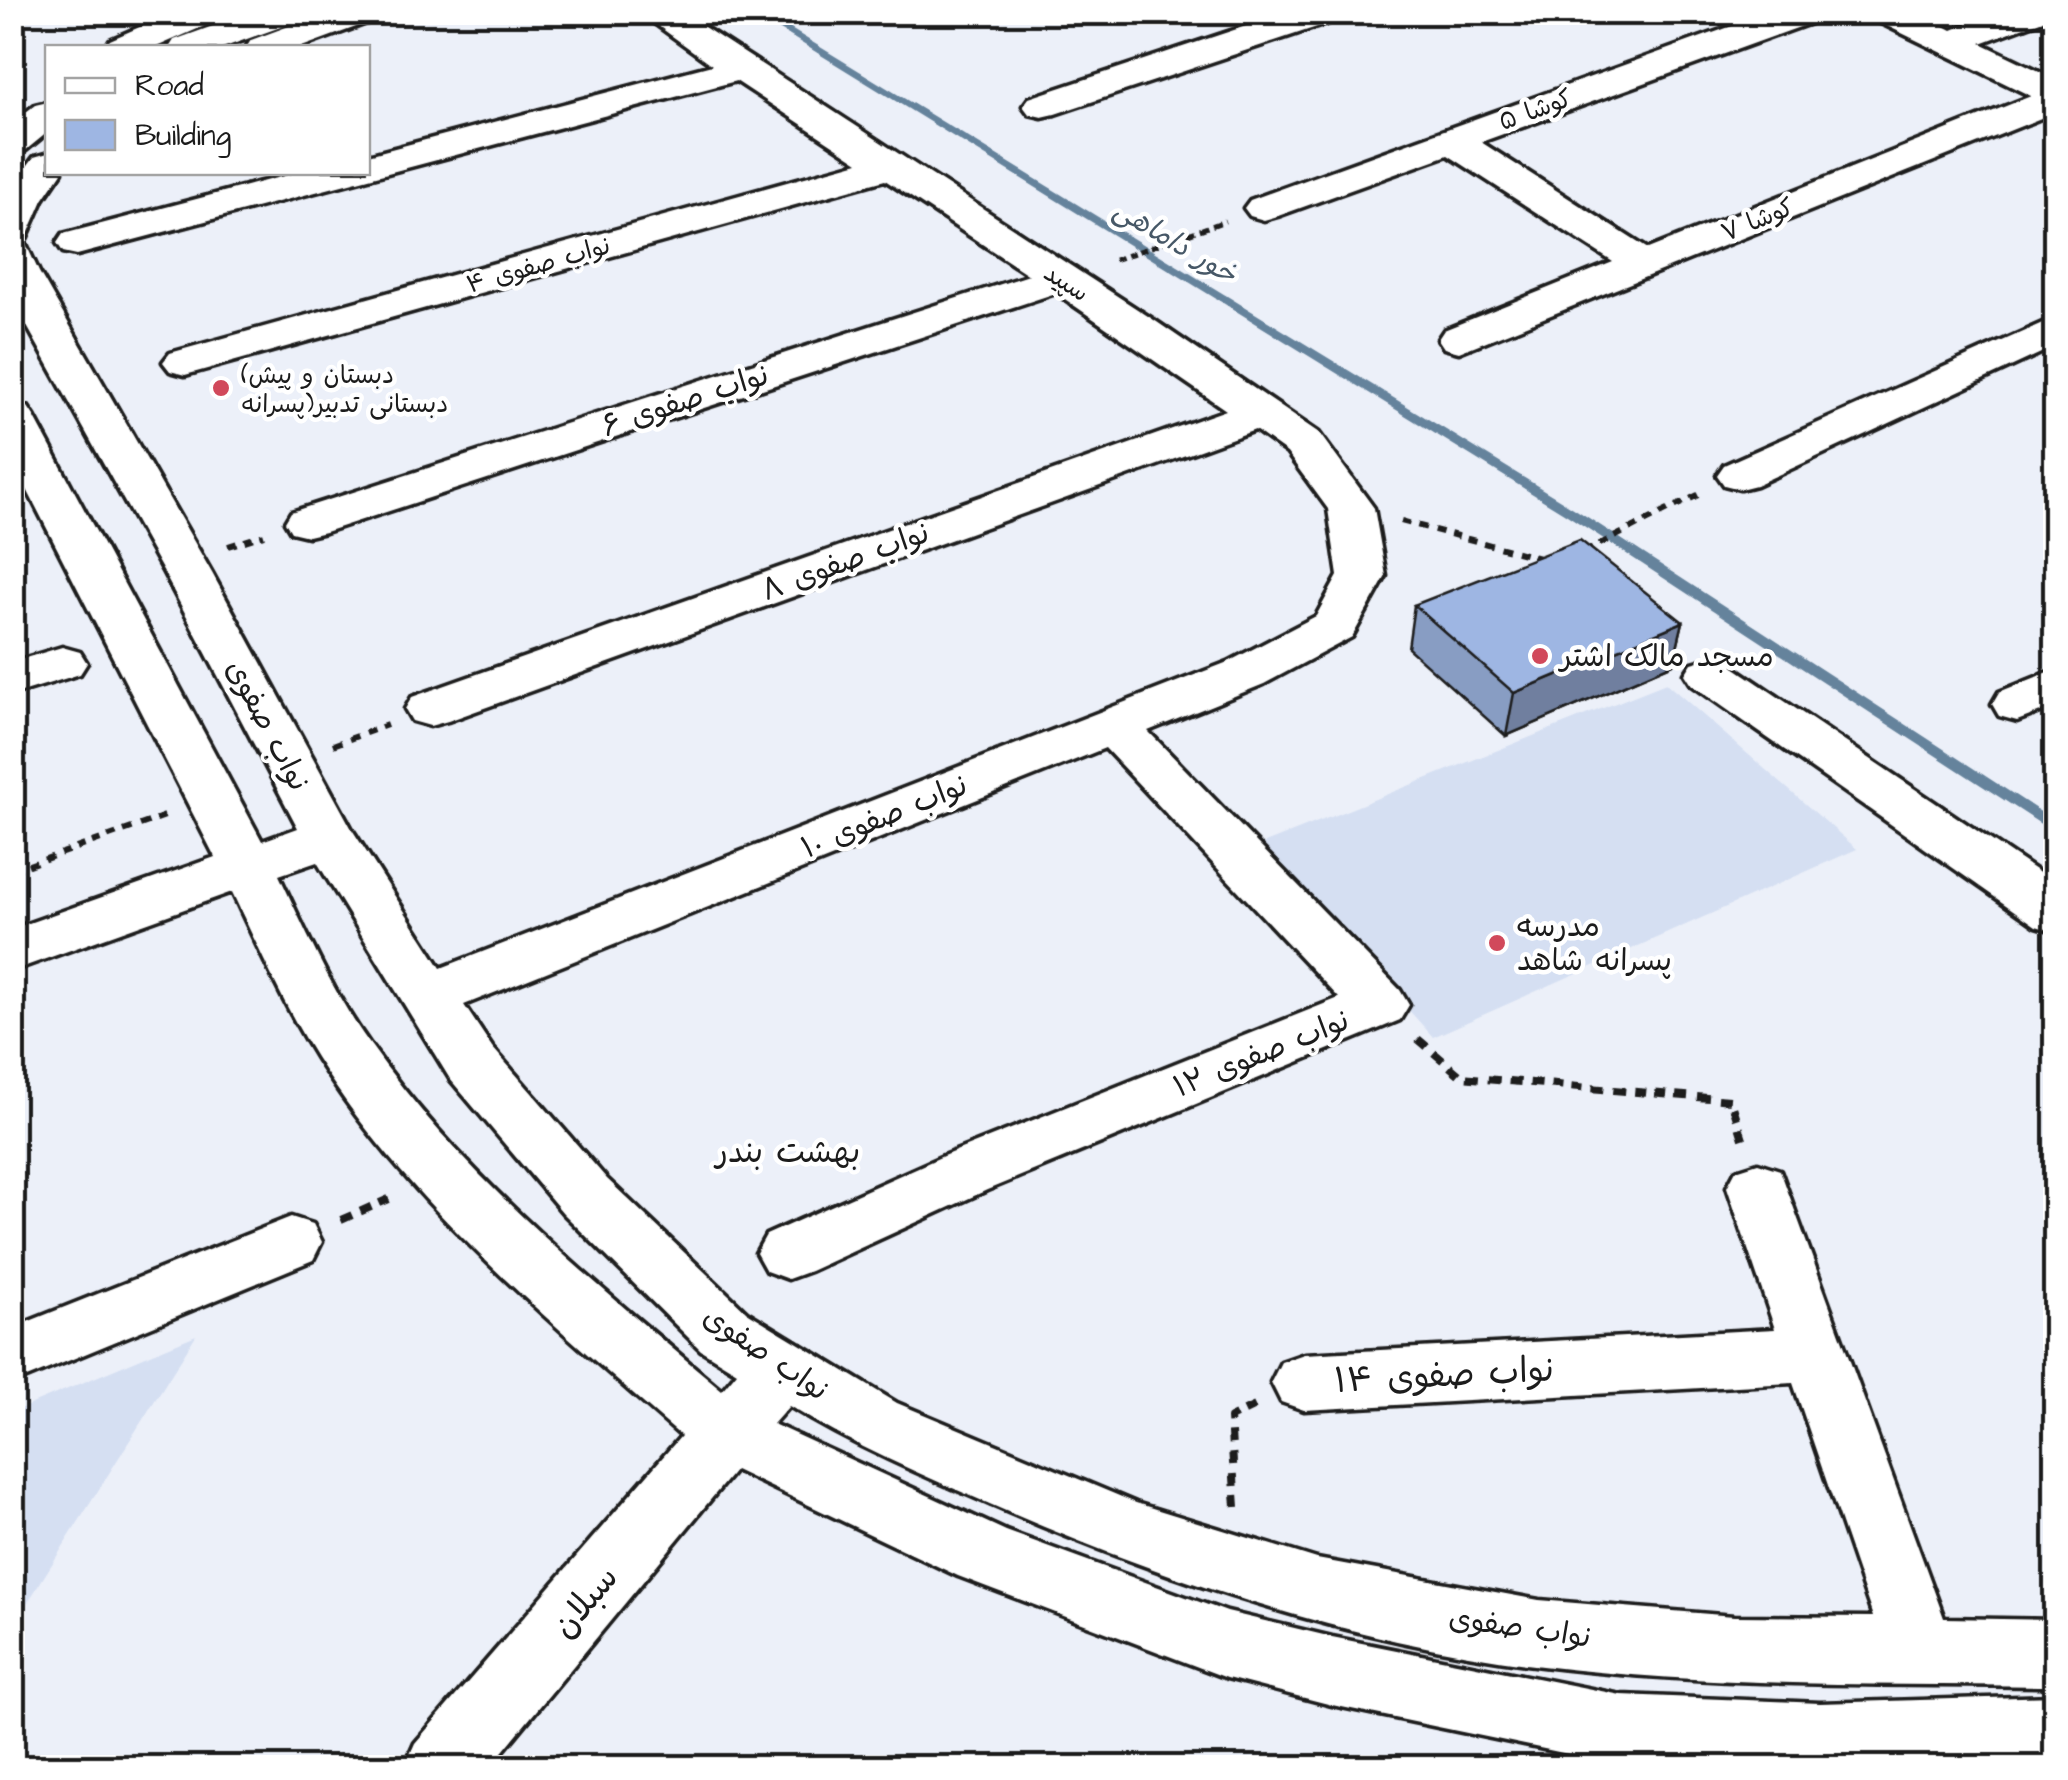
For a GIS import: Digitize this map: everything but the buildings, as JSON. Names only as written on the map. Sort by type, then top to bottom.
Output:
[{"type":"street","points":[[129,45],[206,12]]},
{"type":"street","points":[[197,45],[287,12]]},
{"type":"street","points":[[249,28],[362,12]]},
{"type":"street","name":"سپید","points":[[656,12],[1303,442],[1351,508],[1362,576],[1334,626]]},
{"type":"street","points":[[1042,106],[1272,19],[1325,12]]},
{"type":"street","name":"کوشا ۵","points":[[1264,208],[1806,12]]},
{"type":"street","points":[[1888,12],[2056,96]]},
{"type":"street","points":[[1950,43],[2030,12]]},
{"type":"street","points":[[370,166],[738,70]]},
{"type":"street","points":[[12,94],[45,80]]},
{"type":"street","name":"کوشا ۷","points":[[1459,338],[2056,96]]},
{"type":"street","points":[[12,142],[45,115]]},
{"type":"street","points":[[1450,139],[1644,264]]},
{"type":"street","name":"نواب صفوی ۴","points":[[185,362],[890,166]]},
{"type":"street","points":[[12,230],[24,199],[45,168]]},
{"type":"street","points":[[77,243],[335,175]]},
{"type":"street","name":"نواب صفوی","points":[[12,254],[18,272],[181,560],[329,837],[471,1062],[585,1196],[724,1331],[872,1423],[1125,1530],[1239,1568],[1350,1598],[1539,1633],[1734,1649],[2040,1654]]},
{"type":"street","name":"نواب صفوی ۶","points":[[308,522],[1061,278]]},
{"type":"street","points":[[1740,474],[2056,330]]},
{"type":"street","name":"نواب صفوی ۸","points":[[430,709],[1260,413]]},
{"type":"street","points":[[114,440],[21,451],[348,1058],[441,1177],[574,1303],[726,1434],[983,1554],[1226,1645],[1457,1698],[1625,1749],[1820,1738],[2047,1732]]},
{"type":"street","name":"نواب صفوی ۱۰","points":[[428,996],[1246,673],[1334,626]]},
{"type":"street","points":[[12,678],[62,663]]},
{"type":"street","points":[[1710,674],[2056,912]]},
{"type":"street","name":"نواب صفوی ۱۲","points":[[788,1253],[965,1172],[1380,1004],[1113,726]]},
{"type":"street","points":[[12,950],[329,837]]},
{"type":"street","points":[[1758,1187],[1921,1652]]},
{"type":"street","points":[[12,1357],[291,1242]]},
{"type":"street","name":"نواب صفوی ۱۴","points":[[1304,1382],[1817,1354]]},
{"type":"street","name":"سبلان","points":[[441,1768],[780,1369]]},
{"type":"street","points":[[2040,1654],[2000,1664],[1996,1690],[2010,1716],[2047,1732]]},
{"type":"path","points":[[1061,278],[1264,208]]},
{"type":"path","points":[[1577,556],[1740,474]]},
{"type":"path","points":[[1351,508],[1561,564]]},
{"type":"path","points":[[181,560],[308,522]]},
{"type":"path","points":[[12,870],[134,827]]},
{"type":"path","points":[[1380,1004],[1462,1077],[1731,1100],[1758,1187]]},
{"type":"path","points":[[291,1242],[441,1177]]},
{"type":"path","name":"نواب صفوی ۱۴","points":[[1239,1568],[1230,1418],[1304,1382]]},
{"type":"shaded area","name":"مدرسه پسرانه شاهد","points":[[1666,683],[1857,849],[1433,1037],[1260,845]]},
{"type":"shaded area","points":[[196,1335],[13,1626],[13,1412]]},
{"type":"waterway","name":"خور داماهی","points":[[755,12],[1571,512],[2056,829]]},
{"type":"place","name":"(دبستان و پیش دبستانی تدبیر(پسرانه","points":[[221,388]]},
{"type":"place","name":"مسجد مالک اشتر","points":[[1540,656]]},
{"type":"place","name":"مدرسه پسرانه شاهد","points":[[1497,943]]},
{"type":"district","name":"بهشت بندر","points":[[788,1151]]}]
